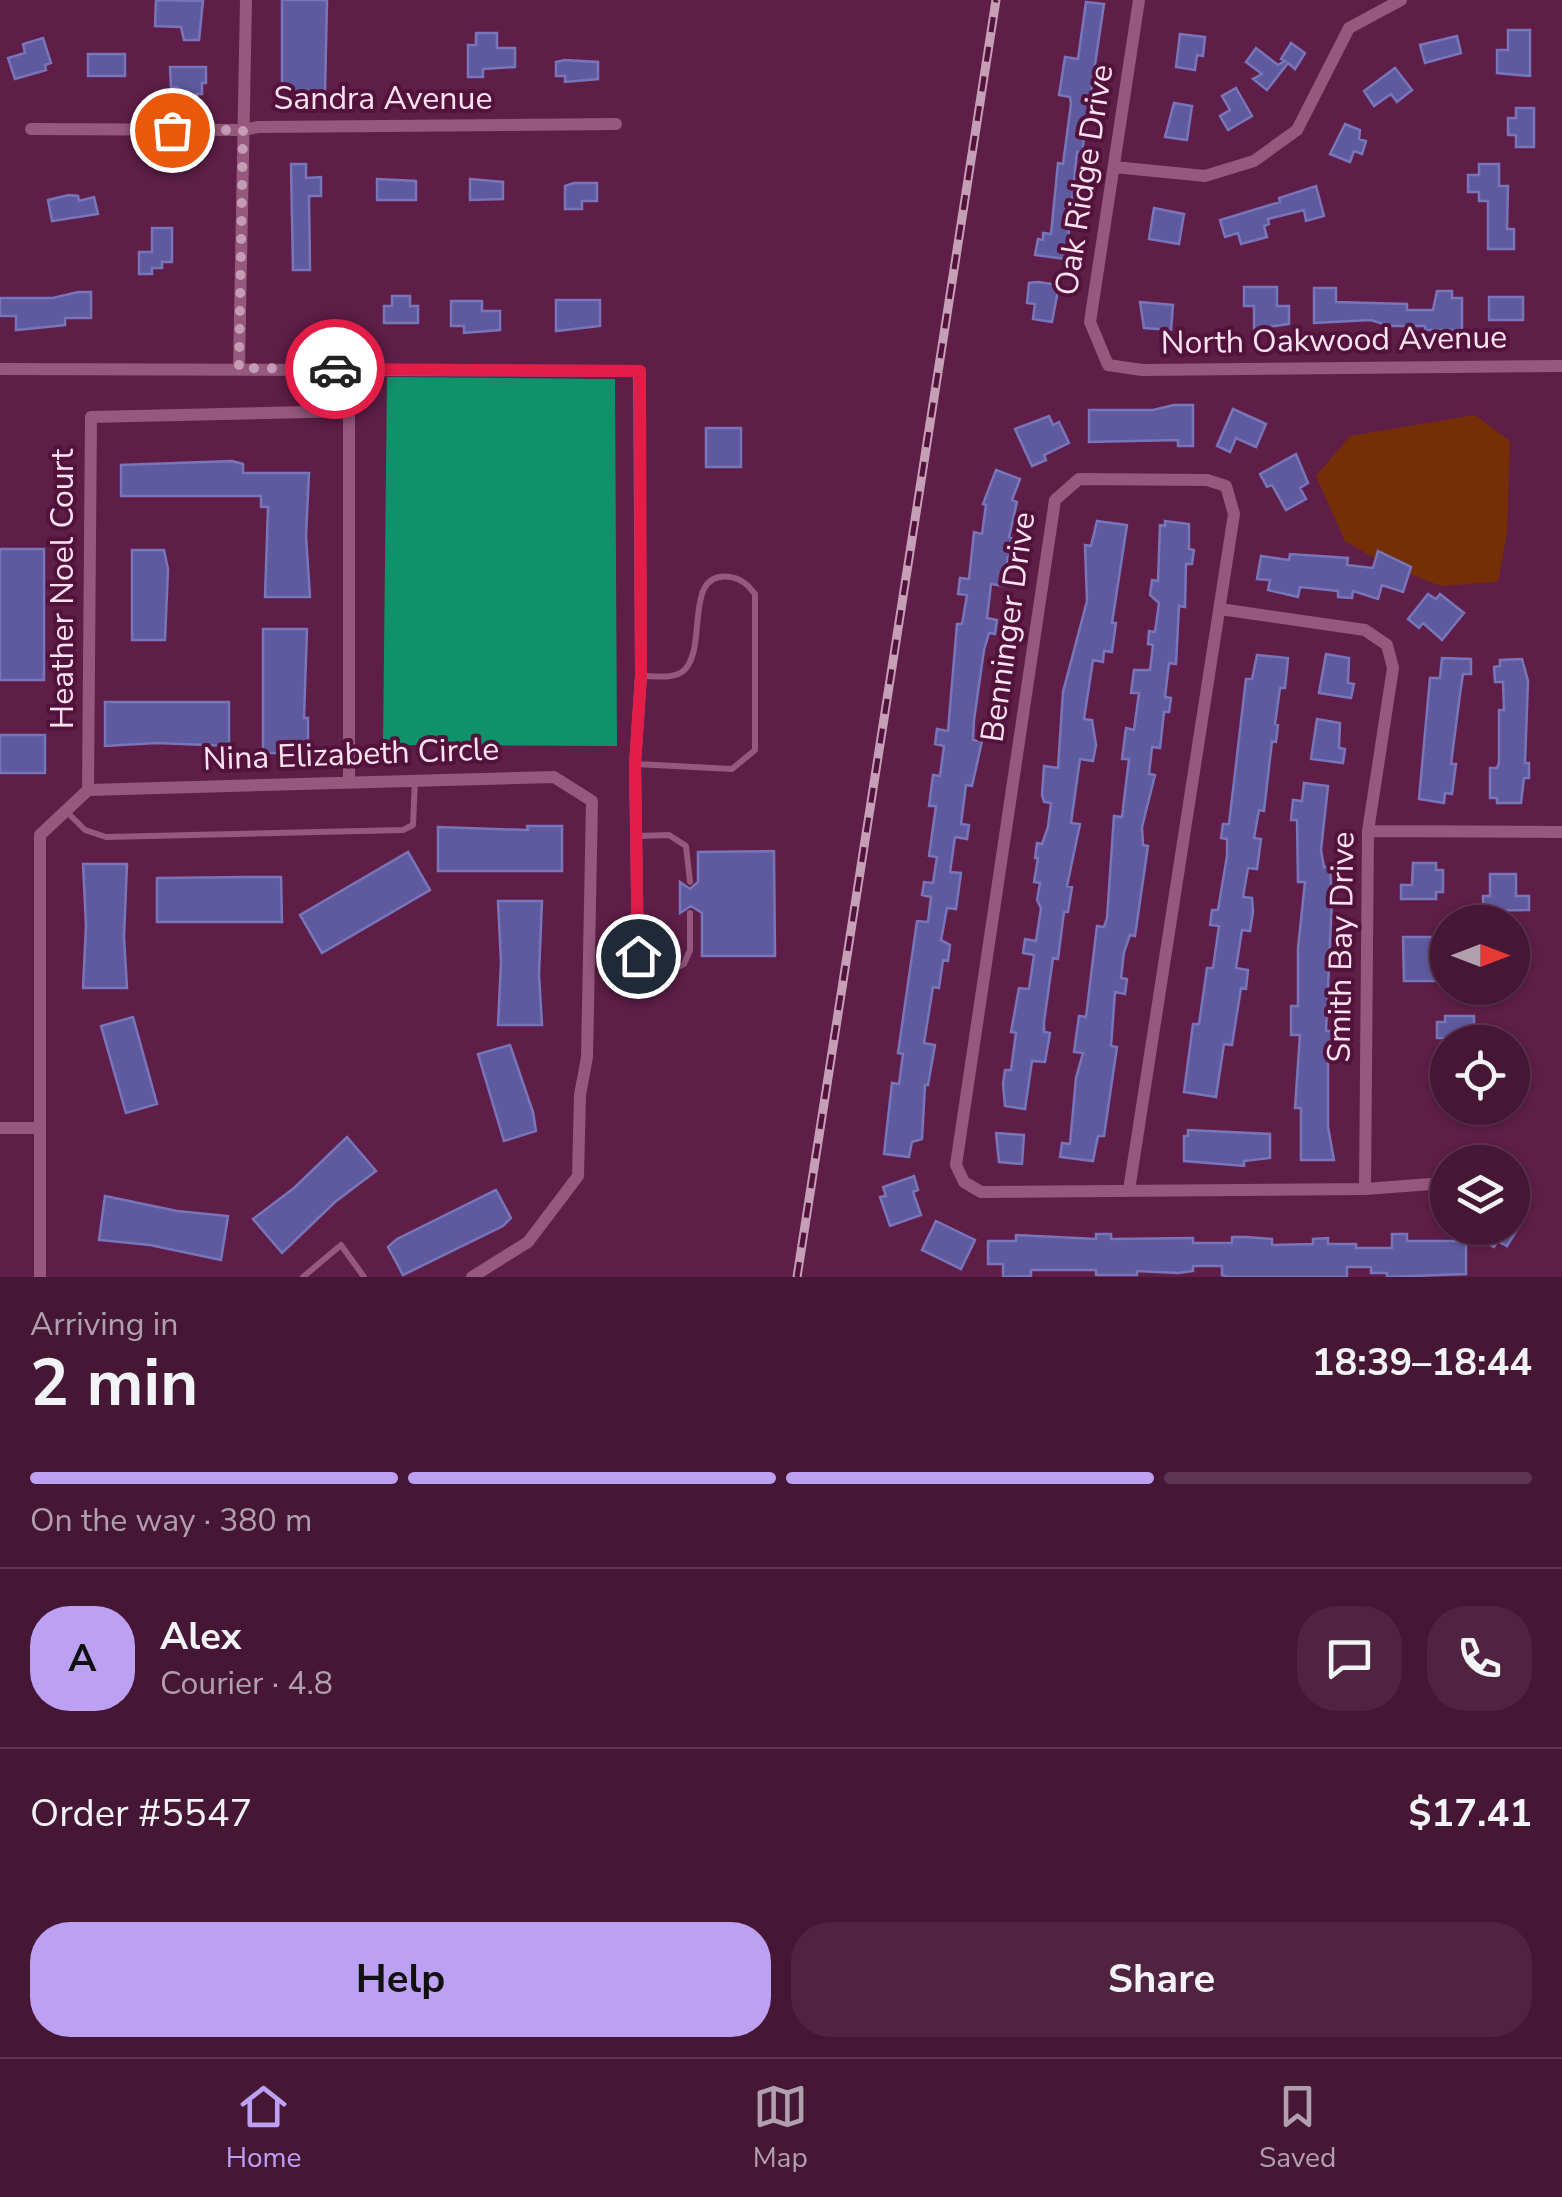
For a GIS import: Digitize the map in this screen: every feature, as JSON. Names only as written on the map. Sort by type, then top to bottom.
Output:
[{"type":"street","points":[[239,368],[246,0]]},
{"type":"street","name":"Oak Ridge Drive","points":[[1108,364],[1090,322],[1139,0]]},
{"type":"street","points":[[1114,167],[1206,176],[1254,162],[1297,130],[1349,28],[1401,0]]},
{"type":"street","name":"Sandra Avenue","points":[[31,129],[616,124]]},
{"type":"street","name":"North Oakwood Avenue","points":[[1108,364],[1142,370],[1562,366]]},
{"type":"street","points":[[0,369],[640,371],[641,676],[635,764],[638,956]]},
{"type":"street","name":"Heather Noel Court","points":[[88,790],[91,416],[349,411],[349,781]]},
{"type":"street","name":"Benninger Drive","points":[[1080,480],[1207,480],[1226,486],[1234,514],[1129,1190],[981,1192],[964,1182],[956,1165],[1054,500],[1080,480]]},
{"type":"street","name":"Smith Bay Drive","points":[[1220,609],[1365,630],[1387,645],[1393,668],[1368,831],[1366,1189]]},
{"type":"street","name":"Nina Elizabeth Circle","points":[[88,790],[554,777],[592,801],[587,1057],[580,1096],[578,1176],[528,1242],[472,1277]]},
{"type":"street","points":[[40,1277],[40,836],[88,790]]},
{"type":"street","points":[[1368,831],[1562,832]]},
{"type":"street","points":[[0,1128],[40,1128]]},
{"type":"street","points":[[1129,1190],[1366,1189],[1430,1184]]},
{"type":"lane","points":[[635,764],[732,769],[754,750],[755,594],[748,585],[736,578],[719,576],[708,583],[700,596],[692,659],[683,671],[672,676],[641,676]]},
{"type":"lane","points":[[66,811],[86,830],[106,837],[403,830],[413,825],[416,813],[415,779]]},
{"type":"lane","points":[[636,836],[678,839],[686,846],[690,882]]},
{"type":"lane","points":[[638,956],[654,968],[671,969],[684,964],[690,950],[690,913]]},
{"type":"lane","points":[[303,1277],[340,1245],[364,1277]]},
{"type":"shaded area","points":[[387,377],[615,379],[617,746],[383,745]]},
{"type":"shaded area","points":[[1475,415],[1510,441],[1507,533],[1498,582],[1441,586],[1384,564],[1345,541],[1316,476],[1350,436]]},
{"type":"building","points":[[156,0],[203,1],[199,40],[184,40],[181,27],[155,26]]},
{"type":"building","points":[[282,0],[327,0],[325,93],[282,94]]},
{"type":"building","points":[[1086,2],[1104,4],[1082,152],[1077,152],[1066,259],[1035,255],[1038,239],[1043,240],[1043,233],[1051,234],[1058,163],[1063,164],[1071,104],[1070,97],[1059,95],[1065,57],[1078,59]]},
{"type":"building","points":[[1508,30],[1530,30],[1530,76],[1497,73],[1497,50],[1508,50]]},
{"type":"building","points":[[476,33],[497,33],[497,48],[515,48],[515,67],[483,69],[483,77],[468,77],[468,45],[476,45]]},
{"type":"building","points":[[1180,34],[1205,37],[1203,56],[1197,55],[1195,70],[1176,67]]},
{"type":"building","points":[[1457,36],[1461,53],[1425,63],[1420,45]]},
{"type":"building","points":[[43,38],[51,63],[45,65],[46,70],[15,79],[8,58],[25,53],[23,44]]},
{"type":"building","points":[[1291,43],[1305,53],[1295,69],[1288,63],[1267,90],[1253,79],[1262,74],[1246,62],[1256,48],[1278,65],[1285,61],[1281,59]]},
{"type":"building","points":[[88,54],[125,54],[125,76],[88,76]]},
{"type":"building","points":[[556,62],[598,62],[598,79],[565,82],[565,76],[556,76]]},
{"type":"building","points":[[170,67],[206,67],[206,83],[202,83],[202,94],[197,94],[197,107],[178,107],[178,87],[171,87]]},
{"type":"building","points":[[1395,68],[1412,90],[1397,102],[1391,94],[1374,106],[1364,91]]},
{"type":"building","points":[[1236,88],[1252,116],[1228,130],[1220,116],[1230,110],[1222,96]]},
{"type":"building","points":[[1174,103],[1192,106],[1187,140],[1165,137]]},
{"type":"building","points":[[1516,108],[1534,108],[1534,147],[1516,147],[1516,135],[1508,135],[1508,118],[1516,118]]},
{"type":"building","points":[[1345,124],[1360,130],[1359,139],[1366,141],[1362,154],[1354,151],[1350,162],[1330,154]]},
{"type":"building","points":[[291,164],[306,164],[306,178],[321,177],[321,196],[309,196],[310,270],[293,270]]},
{"type":"building","points":[[1479,164],[1499,164],[1499,186],[1508,186],[1507,229],[1514,229],[1514,249],[1488,249],[1488,201],[1479,201],[1479,192],[1468,192],[1468,175],[1479,175]]},
{"type":"building","points":[[377,179],[416,181],[416,200],[377,200]]},
{"type":"building","points":[[470,179],[503,182],[503,199],[470,200]]},
{"type":"building","points":[[597,183],[597,201],[582,201],[582,209],[565,209],[565,186]]},
{"type":"building","points":[[1316,186],[1324,216],[1306,221],[1304,210],[1268,219],[1269,224],[1264,226],[1267,237],[1241,244],[1238,233],[1225,237],[1220,220],[1280,202],[1279,198]]},
{"type":"building","points":[[78,196],[79,201],[94,197],[98,214],[52,221],[48,200]]},
{"type":"building","points":[[1154,208],[1184,214],[1179,244],[1149,239]]},
{"type":"building","points":[[152,228],[172,228],[172,262],[152,268],[152,274],[139,274],[139,252],[152,252]]},
{"type":"building","points":[[1029,283],[1059,285],[1052,322],[1033,319],[1035,304],[1027,303]]},
{"type":"building","points":[[1244,287],[1277,287],[1277,306],[1289,306],[1289,324],[1254,329],[1254,306],[1244,306]]},
{"type":"building","points":[[1314,288],[1336,288],[1336,302],[1407,304],[1407,310],[1433,310],[1437,291],[1452,291],[1452,298],[1462,298],[1462,330],[1425,330],[1425,326],[1389,326],[1371,320],[1314,323]]},
{"type":"building","points":[[91,292],[91,318],[65,318],[65,325],[16,330],[16,316],[0,316],[0,298],[53,298]]},
{"type":"building","points":[[392,296],[410,296],[410,306],[418,306],[418,323],[384,323],[384,306],[392,306]]},
{"type":"building","points":[[1489,297],[1523,297],[1523,320],[1489,320]]},
{"type":"building","points":[[556,300],[600,300],[600,326],[556,331]]},
{"type":"building","points":[[451,301],[482,301],[482,311],[500,311],[500,330],[464,333],[464,326],[451,326]]},
{"type":"building","points":[[1140,302],[1173,305],[1171,330],[1144,328]]},
{"type":"building","points":[[1193,405],[1193,446],[1178,446],[1178,440],[1089,442],[1089,410],[1153,410]]},
{"type":"building","points":[[1233,409],[1266,424],[1256,447],[1236,438],[1230,452],[1217,446]]},
{"type":"building","points":[[1049,416],[1053,425],[1059,422],[1069,443],[1044,455],[1046,460],[1032,466],[1015,429]]},
{"type":"building","points":[[706,428],[741,428],[741,467],[706,467]]},
{"type":"building","points":[[1296,454],[1308,483],[1300,488],[1306,499],[1286,510],[1272,485],[1267,487],[1260,474]]},
{"type":"building","points":[[232,461],[243,464],[243,473],[309,473],[306,536],[310,597],[265,597],[268,507],[261,507],[261,496],[121,496],[121,465]]},
{"type":"building","points":[[996,470],[1020,479],[1012,500],[1017,502],[1009,537],[1018,542],[1016,558],[1008,557],[1004,586],[991,584],[987,618],[997,620],[995,634],[989,633],[984,650],[974,720],[973,740],[982,741],[972,786],[966,785],[961,824],[969,825],[967,839],[955,837],[950,872],[961,873],[956,909],[947,908],[941,940],[950,945],[948,961],[943,960],[939,988],[933,987],[924,1043],[935,1045],[925,1085],[922,1139],[912,1142],[909,1157],[884,1154],[892,1083],[899,1084],[903,1054],[898,1053],[917,921],[928,922],[931,897],[922,895],[924,882],[933,883],[937,857],[929,856],[936,806],[929,806],[933,775],[940,776],[944,746],[935,744],[937,729],[948,731],[957,624],[962,624],[967,595],[958,594],[960,578],[969,579],[974,532],[982,534],[986,505],[983,504]]},
{"type":"building","points":[[1097,521],[1127,525],[1112,623],[1116,623],[1112,652],[1104,651],[1103,662],[1093,660],[1084,719],[1092,720],[1096,745],[1093,761],[1080,759],[1071,823],[1080,824],[1067,886],[1072,887],[1068,912],[1064,912],[1058,959],[1053,958],[1044,1022],[1044,1032],[1050,1033],[1045,1062],[1032,1061],[1025,1109],[1005,1106],[1003,1084],[1005,1070],[1011,1070],[1016,1033],[1011,1032],[1019,988],[1029,989],[1034,955],[1023,953],[1025,939],[1036,941],[1041,908],[1037,900],[1040,883],[1034,882],[1035,858],[1037,843],[1042,844],[1048,827],[1051,803],[1044,802],[1042,795],[1044,766],[1058,768],[1063,692],[1087,601],[1085,545],[1091,546]]},
{"type":"building","points":[[1165,521],[1189,524],[1189,549],[1194,550],[1192,564],[1186,564],[1185,607],[1179,606],[1176,664],[1169,663],[1165,697],[1171,698],[1169,712],[1164,712],[1160,748],[1152,747],[1149,774],[1155,775],[1142,827],[1143,845],[1148,846],[1135,936],[1130,935],[1124,952],[1121,978],[1127,979],[1125,994],[1115,992],[1111,1046],[1117,1047],[1104,1136],[1098,1136],[1093,1161],[1060,1157],[1062,1143],[1070,1144],[1076,1078],[1083,1053],[1074,1052],[1079,1016],[1086,1017],[1097,926],[1104,927],[1107,918],[1114,816],[1122,817],[1129,759],[1122,759],[1126,728],[1134,730],[1139,693],[1131,693],[1134,670],[1150,670],[1153,645],[1148,644],[1149,631],[1155,632],[1159,603],[1150,595],[1152,580],[1158,581],[1160,525],[1165,526]]},
{"type":"building","points":[[0,549],[44,549],[44,680],[0,680]]},
{"type":"building","points":[[132,550],[164,550],[168,569],[165,640],[132,640]]},
{"type":"building","points":[[1378,551],[1411,567],[1403,592],[1382,585],[1378,599],[1353,591],[1352,598],[1338,597],[1338,591],[1300,587],[1298,597],[1268,590],[1270,580],[1257,579],[1261,556],[1289,560],[1290,554],[1348,558],[1347,565],[1373,568]]},
{"type":"building","points":[[1428,594],[1436,599],[1440,594],[1464,613],[1442,640],[1423,623],[1419,628],[1408,619]]},
{"type":"building","points":[[263,629],[307,629],[304,718],[308,718],[308,753],[263,753]]},
{"type":"building","points":[[1326,654],[1349,658],[1348,683],[1354,684],[1351,698],[1319,693]]},
{"type":"building","points":[[1257,655],[1288,658],[1285,688],[1280,688],[1264,811],[1259,810],[1254,838],[1261,839],[1257,869],[1248,868],[1243,897],[1252,898],[1253,912],[1250,931],[1242,930],[1236,968],[1248,970],[1246,989],[1241,988],[1232,1045],[1224,1044],[1216,1097],[1184,1092],[1193,1024],[1199,1024],[1207,968],[1213,968],[1219,926],[1210,925],[1212,910],[1218,910],[1227,856],[1227,839],[1221,838],[1223,824],[1229,824],[1246,679],[1252,679]]},
{"type":"building","points":[[1442,658],[1471,659],[1471,674],[1463,674],[1460,694],[1451,764],[1456,764],[1452,794],[1445,793],[1444,803],[1419,799],[1430,678],[1440,678]]},
{"type":"building","points":[[1522,659],[1528,681],[1525,763],[1529,763],[1529,778],[1524,778],[1521,803],[1497,803],[1497,798],[1490,798],[1490,768],[1497,768],[1499,763],[1499,710],[1504,710],[1503,682],[1495,682],[1494,667],[1500,666],[1500,660]]},
{"type":"building","points":[[105,702],[229,702],[229,746],[105,746]]},
{"type":"building","points":[[1317,719],[1340,723],[1339,748],[1345,749],[1343,763],[1311,759]]},
{"type":"building","points":[[0,735],[45,735],[45,773],[0,773]]},
{"type":"building","points":[[1304,783],[1328,786],[1321,850],[1324,867],[1330,867],[1332,899],[1326,1031],[1332,1031],[1332,1045],[1328,1046],[1328,1127],[1334,1160],[1301,1160],[1301,1108],[1295,1108],[1300,1035],[1291,1035],[1291,1006],[1298,1006],[1298,948],[1305,882],[1298,882],[1297,820],[1291,820],[1293,800],[1302,801]]},
{"type":"building","points":[[527,826],[562,826],[562,871],[438,871],[438,827],[528,830]]},
{"type":"building","points":[[774,851],[775,956],[702,956],[702,913],[691,906],[680,913],[680,882],[690,889],[698,882],[698,852]]},
{"type":"building","points":[[408,852],[430,890],[322,953],[300,915]]},
{"type":"building","points":[[1413,863],[1436,863],[1436,870],[1443,870],[1443,892],[1436,892],[1436,899],[1401,899],[1401,885],[1412,885]]},
{"type":"building","points":[[83,864],[127,864],[127,988],[83,988]]},
{"type":"building","points":[[1490,874],[1516,874],[1516,896],[1529,896],[1529,905],[1483,905],[1483,896],[1490,896]]},
{"type":"building","points":[[281,877],[282,922],[157,922],[157,878]]},
{"type":"building","points":[[498,901],[542,901],[542,1025],[498,1025]]},
{"type":"building","points":[[1403,937],[1430,937],[1430,981],[1404,981]]},
{"type":"building","points":[[1445,1016],[1474,1016],[1474,1025],[1437,1025],[1445,1022]]},
{"type":"building","points":[[133,1017],[157,1104],[126,1113],[101,1026]]},
{"type":"building","points":[[510,1045],[536,1131],[504,1141],[478,1054]]},
{"type":"building","points":[[1188,1130],[1270,1134],[1270,1158],[1244,1161],[1244,1166],[1184,1161],[1184,1136],[1188,1136]]},
{"type":"building","points":[[996,1133],[1024,1135],[1022,1164],[999,1162]]},
{"type":"building","points":[[347,1137],[376,1171],[335,1202],[282,1253],[253,1219],[294,1188]]},
{"type":"building","points":[[914,1176],[918,1190],[913,1192],[921,1215],[890,1226],[880,1197],[886,1196],[883,1187]]},
{"type":"building","points":[[496,1190],[511,1218],[503,1226],[403,1275],[388,1247]]},
{"type":"building","points":[[105,1196],[177,1211],[228,1216],[221,1260],[150,1245],[99,1240]]},
{"type":"building","points":[[936,1221],[975,1240],[961,1269],[922,1250]]},
{"type":"building","points":[[1096,1234],[1111,1234],[1111,1239],[1193,1238],[1193,1243],[1232,1243],[1232,1237],[1247,1237],[1272,1239],[1272,1245],[1313,1244],[1313,1239],[1328,1238],[1328,1244],[1392,1248],[1392,1234],[1407,1234],[1407,1241],[1466,1245],[1466,1274],[1387,1277],[1387,1273],[1371,1273],[1371,1267],[1347,1267],[1347,1277],[1228,1277],[1222,1275],[1222,1266],[1193,1266],[1193,1271],[1178,1273],[1096,1275],[1096,1270],[1031,1270],[1031,1276],[1003,1277],[1003,1264],[988,1264],[988,1241],[1016,1241],[1016,1235],[1096,1239]]},
{"type":"railway","points":[[797,1277],[996,0]]},
{"type":"way so far","points":[[172,130],[243,130],[239,368],[335,369]]},
{"type":"route","points":[[335,369],[640,371],[641,676],[635,764],[638,956]]}]
